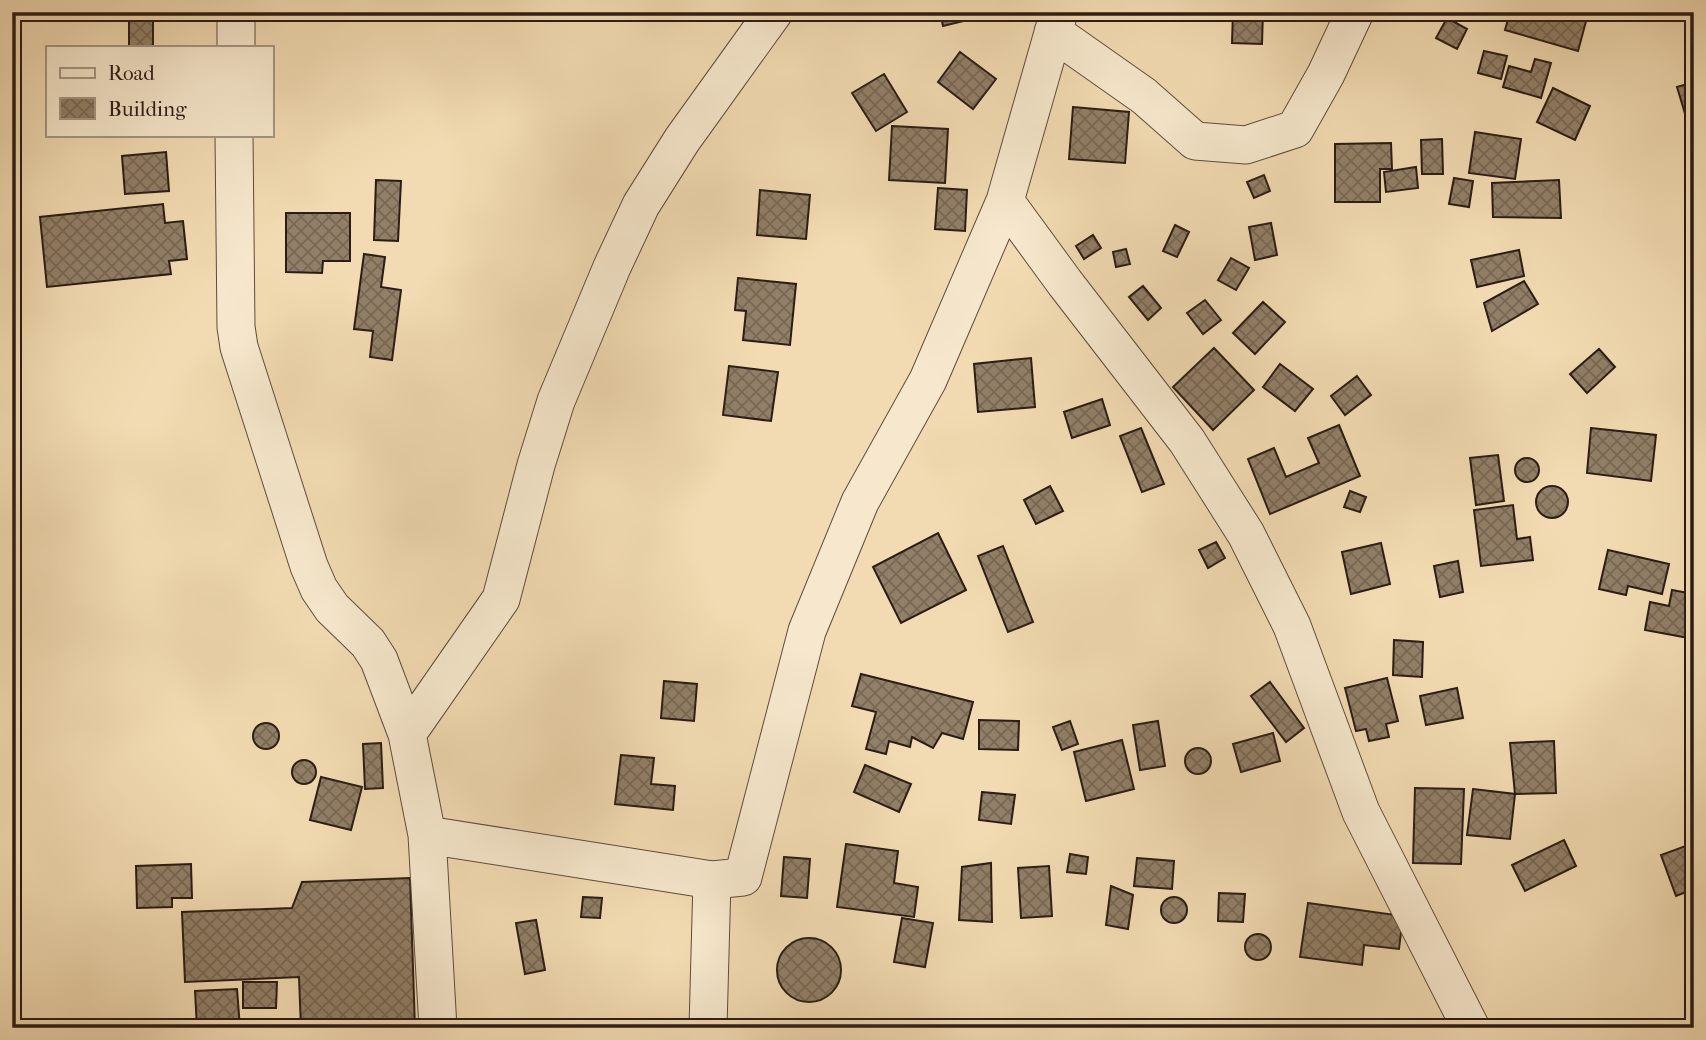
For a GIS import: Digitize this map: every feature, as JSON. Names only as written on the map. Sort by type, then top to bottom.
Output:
[{"type":"street","points":[[236,12],[236,46]]},
{"type":"street","points":[[407,734],[500,599],[556,401],[641,205],[682,140],[774,12]]},
{"type":"street","points":[[427,835],[712,880],[743,877],[807,631],[860,502],[928,380],[1005,201],[1056,22],[1195,141],[1246,145],[1295,129],[1326,74],[1355,12]]},
{"type":"street","points":[[234,136],[236,327],[239,347],[309,566],[319,589],[332,608],[374,652],[407,734],[427,835],[438,1028]]},
{"type":"street","points":[[1005,201],[1187,441],[1246,534],[1292,626],[1361,812],[1471,1028]]},
{"type":"street","points":[[708,1028],[712,880]]},
{"type":"building","points":[[940,12],[1000,12],[943,26]]},
{"type":"building","points":[[1233,12],[1263,12],[1262,44],[1232,43]]},
{"type":"building","points":[[1510,12],[1588,14],[1578,51],[1505,30]]},
{"type":"building","points":[[129,13],[153,13],[153,46],[129,46]]},
{"type":"building","points":[[1447,18],[1467,29],[1457,49],[1436,38]]},
{"type":"building","points":[[1484,51],[1507,56],[1501,79],[1478,73]]},
{"type":"building","points":[[960,52],[996,79],[973,109],[938,82]]},
{"type":"building","points":[[1535,59],[1551,63],[1541,98],[1503,87],[1509,66],[1531,72]]},
{"type":"building","points":[[884,74],[907,112],[876,131],[852,93]]},
{"type":"building","points":[[1694,82],[1694,136],[1692,137],[1677,87]]},
{"type":"building","points":[[1553,88],[1590,106],[1575,140],[1537,122]]},
{"type":"building","points":[[1073,107],[1129,112],[1125,163],[1069,159]]},
{"type":"building","points":[[892,126],[948,129],[945,183],[889,180]]},
{"type":"building","points":[[1475,132],[1521,139],[1515,179],[1469,173]]},
{"type":"building","points":[[1442,139],[1443,174],[1422,174],[1421,140]]},
{"type":"building","points":[[1391,143],[1392,169],[1380,169],[1380,202],[1335,202],[1335,144]]},
{"type":"building","points":[[166,152],[169,191],[125,194],[122,156]]},
{"type":"building","points":[[1416,167],[1418,188],[1386,192],[1384,172]]},
{"type":"building","points":[[1264,175],[1270,191],[1254,198],[1247,182]]},
{"type":"building","points":[[1454,178],[1473,181],[1469,207],[1449,204]]},
{"type":"building","points":[[376,180],[401,181],[398,241],[374,240]]},
{"type":"building","points":[[1559,180],[1561,218],[1493,217],[1492,183]]},
{"type":"building","points":[[938,188],[967,190],[965,231],[935,229]]},
{"type":"building","points":[[760,190],[810,195],[806,239],[757,235]]},
{"type":"building","points":[[163,204],[165,223],[183,221],[187,259],[169,261],[171,274],[47,287],[40,217]]},
{"type":"building","points":[[286,213],[350,213],[350,261],[323,261],[322,273],[286,272]]},
{"type":"building","points":[[1271,223],[1277,255],[1255,260],[1249,227]]},
{"type":"building","points":[[1175,225],[1189,232],[1177,257],[1163,251]]},
{"type":"building","points":[[12,228],[17,228],[16,274],[12,274]]},
{"type":"building","points":[[1093,235],[1101,248],[1084,259],[1076,246]]},
{"type":"building","points":[[1126,249],[1130,264],[1116,267],[1113,252]]},
{"type":"building","points":[[1519,250],[1524,276],[1477,287],[1471,260]]},
{"type":"building","points":[[364,254],[385,257],[381,287],[401,290],[392,360],[370,357],[373,331],[354,329]]},
{"type":"building","points":[[1231,258],[1249,268],[1236,290],[1218,280]]},
{"type":"building","points":[[738,278],[796,284],[790,345],[743,340],[746,311],[735,310]]},
{"type":"building","points":[[1524,281],[1538,304],[1492,331],[1484,303]]},
{"type":"building","points":[[1143,286],[1161,308],[1148,320],[1129,297]]},
{"type":"building","points":[[1205,300],[1221,320],[1203,334],[1187,313]]},
{"type":"building","points":[[1263,302],[1285,322],[1255,354],[1233,333]]},
{"type":"building","points":[[1214,348],[1254,390],[1213,430],[1173,387]]},
{"type":"building","points":[[1599,349],[1615,367],[1587,393],[1570,374]]},
{"type":"building","points":[[1031,358],[1035,407],[978,412],[974,364]]},
{"type":"building","points":[[1280,364],[1313,389],[1295,411],[1263,387]]},
{"type":"building","points":[[729,366],[778,372],[771,421],[723,415]]},
{"type":"building","points":[[1357,376],[1371,395],[1345,415],[1331,396]]},
{"type":"building","points":[[1102,399],[1110,425],[1072,438],[1064,412]]},
{"type":"building","points":[[1339,425],[1360,476],[1270,514],[1248,459],[1274,448],[1286,477],[1319,463],[1308,438]]},
{"type":"building","points":[[1141,428],[1164,484],[1142,492],[1120,436]]},
{"type":"building","points":[[1591,428],[1656,435],[1651,481],[1587,473]]},
{"type":"building","points":[[1498,455],[1504,501],[1476,505],[1470,458]]},
{"type":"building","points":[[1527,458],[1535,462],[1539,470],[1535,478],[1527,482],[1519,478],[1515,470],[1519,462]]},
{"type":"building","points":[[1050,486],[1063,511],[1036,524],[1024,500]]},
{"type":"building","points":[[1552,486],[1564,490],[1568,502],[1564,514],[1552,518],[1540,514],[1536,502],[1540,490]]},
{"type":"building","points":[[1350,491],[1366,497],[1360,512],[1344,507]]},
{"type":"building","points":[[1513,505],[1517,539],[1530,537],[1533,560],[1481,566],[1474,510]]},
{"type":"building","points":[[938,533],[966,590],[901,623],[873,567]]},
{"type":"building","points":[[1216,542],[1225,558],[1208,568],[1199,550]]},
{"type":"building","points":[[1381,543],[1390,584],[1351,594],[1342,552]]},
{"type":"building","points":[[1003,546],[1033,622],[1008,632],[978,556]]},
{"type":"building","points":[[1608,550],[1669,564],[1662,594],[1628,586],[1626,595],[1599,589]]},
{"type":"building","points":[[1458,561],[1463,592],[1440,597],[1434,566]]},
{"type":"building","points":[[1672,590],[1694,594],[1694,639],[1645,630],[1650,602],[1669,606]]},
{"type":"building","points":[[1394,640],[1423,642],[1422,677],[1393,675]]},
{"type":"building","points":[[861,674],[973,702],[963,739],[942,733],[933,748],[912,737],[910,747],[889,741],[886,754],[866,749],[876,712],[852,706]]},
{"type":"building","points":[[1387,678],[1398,721],[1386,724],[1389,737],[1369,741],[1366,729],[1356,731],[1345,688]]},
{"type":"building","points":[[664,681],[697,684],[694,721],[661,718]]},
{"type":"building","points":[[1270,682],[1304,728],[1286,742],[1251,696]]},
{"type":"building","points":[[1457,688],[1463,718],[1426,725],[1420,696]]},
{"type":"building","points":[[979,720],[1019,721],[1018,750],[979,749]]},
{"type":"building","points":[[1070,721],[1078,744],[1062,750],[1053,727]]},
{"type":"building","points":[[1158,721],[1165,766],[1140,770],[1133,725]]},
{"type":"building","points":[[266,723],[275,727],[279,736],[275,745],[266,749],[257,745],[253,736],[257,727]]},
{"type":"building","points":[[1273,733],[1280,761],[1241,772],[1233,744]]},
{"type":"building","points":[[1122,740],[1134,789],[1086,801],[1074,752]]},
{"type":"building","points":[[1554,741],[1556,793],[1515,794],[1510,743]]},
{"type":"building","points":[[381,743],[383,788],[365,789],[363,744]]},
{"type":"building","points":[[1198,748],[1207,752],[1211,761],[1207,770],[1198,774],[1189,770],[1185,761],[1189,752]]},
{"type":"building","points":[[621,755],[654,758],[651,784],[675,786],[673,810],[615,804]]},
{"type":"building","points":[[304,760],[315,767],[316,772],[309,783],[304,784],[293,777],[292,772],[299,761]]},
{"type":"building","points":[[865,765],[911,784],[899,812],[854,792]]},
{"type":"building","points":[[321,777],[362,787],[351,830],[310,820]]},
{"type":"building","points":[[1415,788],[1464,789],[1461,864],[1413,863]]},
{"type":"building","points":[[1473,789],[1515,794],[1510,839],[1467,835]]},
{"type":"building","points":[[982,792],[1015,795],[1011,824],[979,820]]},
{"type":"building","points":[[1564,840],[1576,866],[1525,891],[1512,865]]},
{"type":"building","points":[[1694,843],[1694,889],[1676,896],[1661,855]]},
{"type":"building","points":[[846,844],[898,851],[894,883],[918,887],[914,917],[837,907]]},
{"type":"building","points":[[1070,854],[1088,857],[1086,874],[1067,872]]},
{"type":"building","points":[[784,857],[810,859],[807,898],[781,896]]},
{"type":"building","points":[[1137,858],[1174,861],[1172,889],[1134,886]]},
{"type":"building","points":[[991,863],[992,922],[959,920],[962,867]]},
{"type":"building","points":[[191,864],[192,898],[172,898],[172,907],[137,908],[136,866]]},
{"type":"building","points":[[1049,866],[1052,916],[1021,918],[1018,868]]},
{"type":"building","points":[[410,878],[415,1028],[301,1028],[299,977],[185,982],[182,912],[292,908],[302,882]]},
{"type":"building","points":[[1111,886],[1133,895],[1128,929],[1106,925]]},
{"type":"building","points":[[1219,893],[1245,894],[1243,922],[1218,921]]},
{"type":"building","points":[[583,897],[602,898],[600,918],[581,917]]},
{"type":"building","points":[[1174,897],[1183,901],[1187,910],[1183,919],[1174,923],[1165,919],[1161,910],[1165,901]]},
{"type":"building","points":[[1308,903],[1403,916],[1399,949],[1364,945],[1362,965],[1300,957]]},
{"type":"building","points":[[902,918],[933,923],[925,967],[894,962]]},
{"type":"building","points":[[536,920],[545,970],[525,974],[516,923]]},
{"type":"building","points":[[1258,934],[1267,938],[1271,947],[1267,956],[1258,960],[1249,956],[1245,947],[1249,938]]},
{"type":"building","points":[[809,938],[832,947],[841,970],[832,993],[809,1002],[786,993],[777,970],[786,947]]},
{"type":"building","points":[[243,982],[277,982],[276,1008],[243,1008]]},
{"type":"building","points":[[237,989],[240,1028],[197,1028],[195,991]]}]
